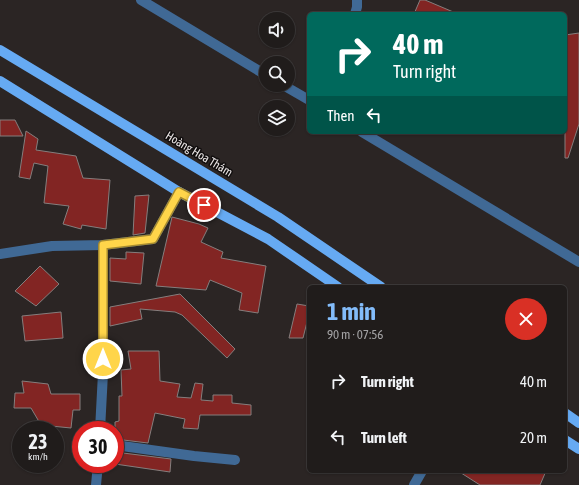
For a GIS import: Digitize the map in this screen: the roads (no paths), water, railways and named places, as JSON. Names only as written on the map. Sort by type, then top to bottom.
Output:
[{"type":"main road","name":"Hoàng Hoa Thám","points":[[0,50],[278,217],[378,285]]},
{"type":"main road","points":[[0,81],[179,192],[268,239],[335,285]]},
{"type":"main road","points":[[567,414],[579,423]]},
{"type":"main road","points":[[567,441],[579,449]]},
{"type":"street","points":[[356,12],[357,0]]},
{"type":"street","points":[[146,1],[259,71]]},
{"type":"street","points":[[295,92],[307,99]]},
{"type":"street","points":[[365,134],[579,262]]},
{"type":"street","points":[[0,254],[52,246],[103,245],[153,239],[179,192]]},
{"type":"street","points":[[101,421],[104,373],[103,245]]},
{"type":"street","points":[[124,446],[235,460]]},
{"type":"street","points":[[96,485],[97,473]]},
{"type":"street","points":[[414,485],[421,473]]}]
